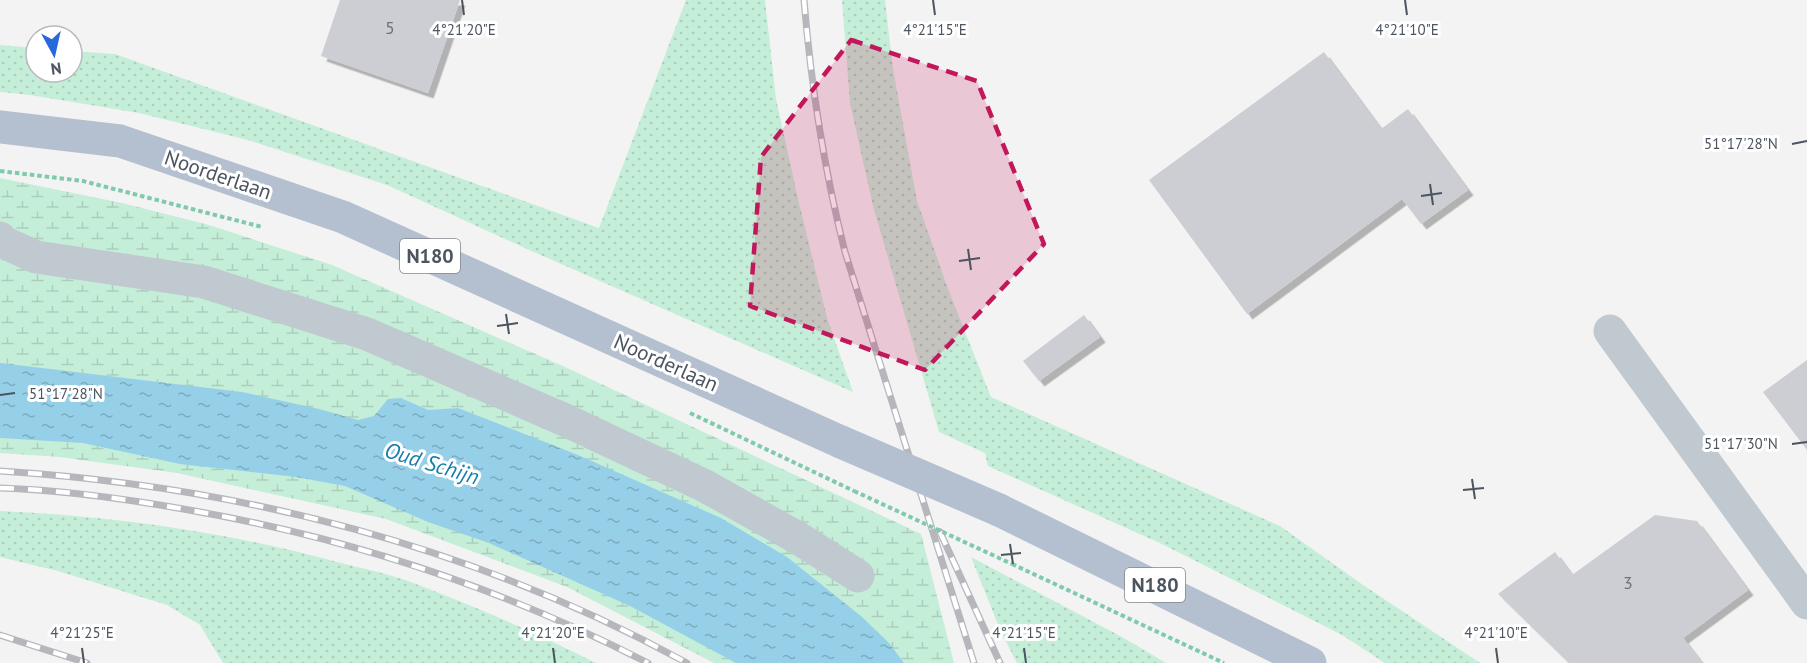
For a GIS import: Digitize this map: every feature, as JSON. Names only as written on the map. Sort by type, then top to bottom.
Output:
[{"type":"main road","name":"Noorderlaan","points":[[0,127],[120,141],[343,217],[841,442],[999,510],[1310,663]]},
{"type":"street","points":[[0,238],[3,242],[36,256],[204,282],[367,334],[565,420],[705,486],[798,538],[858,576]]},
{"type":"street","points":[[1610,332],[1807,603]]},
{"type":"path","points":[[0,171],[83,181],[262,227]]},
{"type":"path","points":[[685,411],[1224,663]]},
{"type":"highlighted area","points":[[851,40],[977,81],[1044,244],[925,370],[750,306],[761,157]]},
{"type":"green space","points":[[686,0],[765,0],[776,99],[798,199],[827,318],[853,392],[387,185],[248,140],[139,113],[0,92],[0,45],[24,47],[24,84],[84,84],[84,52],[115,54],[599,228]]},
{"type":"green space","points":[[842,0],[885,0],[893,69],[917,201],[948,289],[991,397],[1280,526],[1480,663],[1385,663],[1342,635],[1162,544],[988,466],[985,453],[939,432],[873,206],[850,103]]},
{"type":"green space","points":[[0,178],[122,203],[209,225],[332,265],[565,367],[921,534],[954,663],[714,663],[567,587],[386,519],[177,473],[59,457],[0,453]]},
{"type":"green space","points":[[0,511],[128,521],[212,534],[296,551],[408,581],[479,609],[596,663],[223,663],[200,625],[167,605],[58,571],[0,557]]},
{"type":"green space","points":[[971,557],[1122,637],[1166,663],[1017,663],[1001,632]]},
{"type":"water","name":"Oud Schijn","points":[[0,363],[242,392],[358,420],[374,416],[388,399],[401,398],[428,410],[458,408],[578,455],[721,518],[787,557],[862,617],[889,643],[904,663],[736,663],[630,606],[489,543],[428,522],[345,486],[296,477],[180,464],[83,443],[0,438]]},
{"type":"building","points":[[340,0],[460,0],[428,93],[321,56]]},
{"type":"building","points":[[1324,52],[1381,129],[1408,109],[1468,190],[1421,224],[1402,199],[1247,314],[1149,180]]},
{"type":"building","points":[[1084,315],[1100,337],[1039,381],[1023,361]]},
{"type":"building","points":[[1807,360],[1807,450],[1763,392]]},
{"type":"building","points":[[1655,515],[1697,521],[1748,590],[1683,638],[1702,663],[1569,663],[1498,594],[1555,552],[1572,575]]},
{"type":"railway","points":[[804,0],[819,127],[845,252],[974,663]]},
{"type":"railway","points":[[0,471],[90,479],[179,491],[267,508],[354,529],[440,555],[524,586],[607,622],[687,663]]},
{"type":"railway","points":[[0,488],[71,493],[142,502],[308,535],[367,551],[482,589],[593,636],[648,663]]},
{"type":"railway","points":[[940,532],[1000,663]]},
{"type":"railway","points":[[0,635],[87,663]]}]
